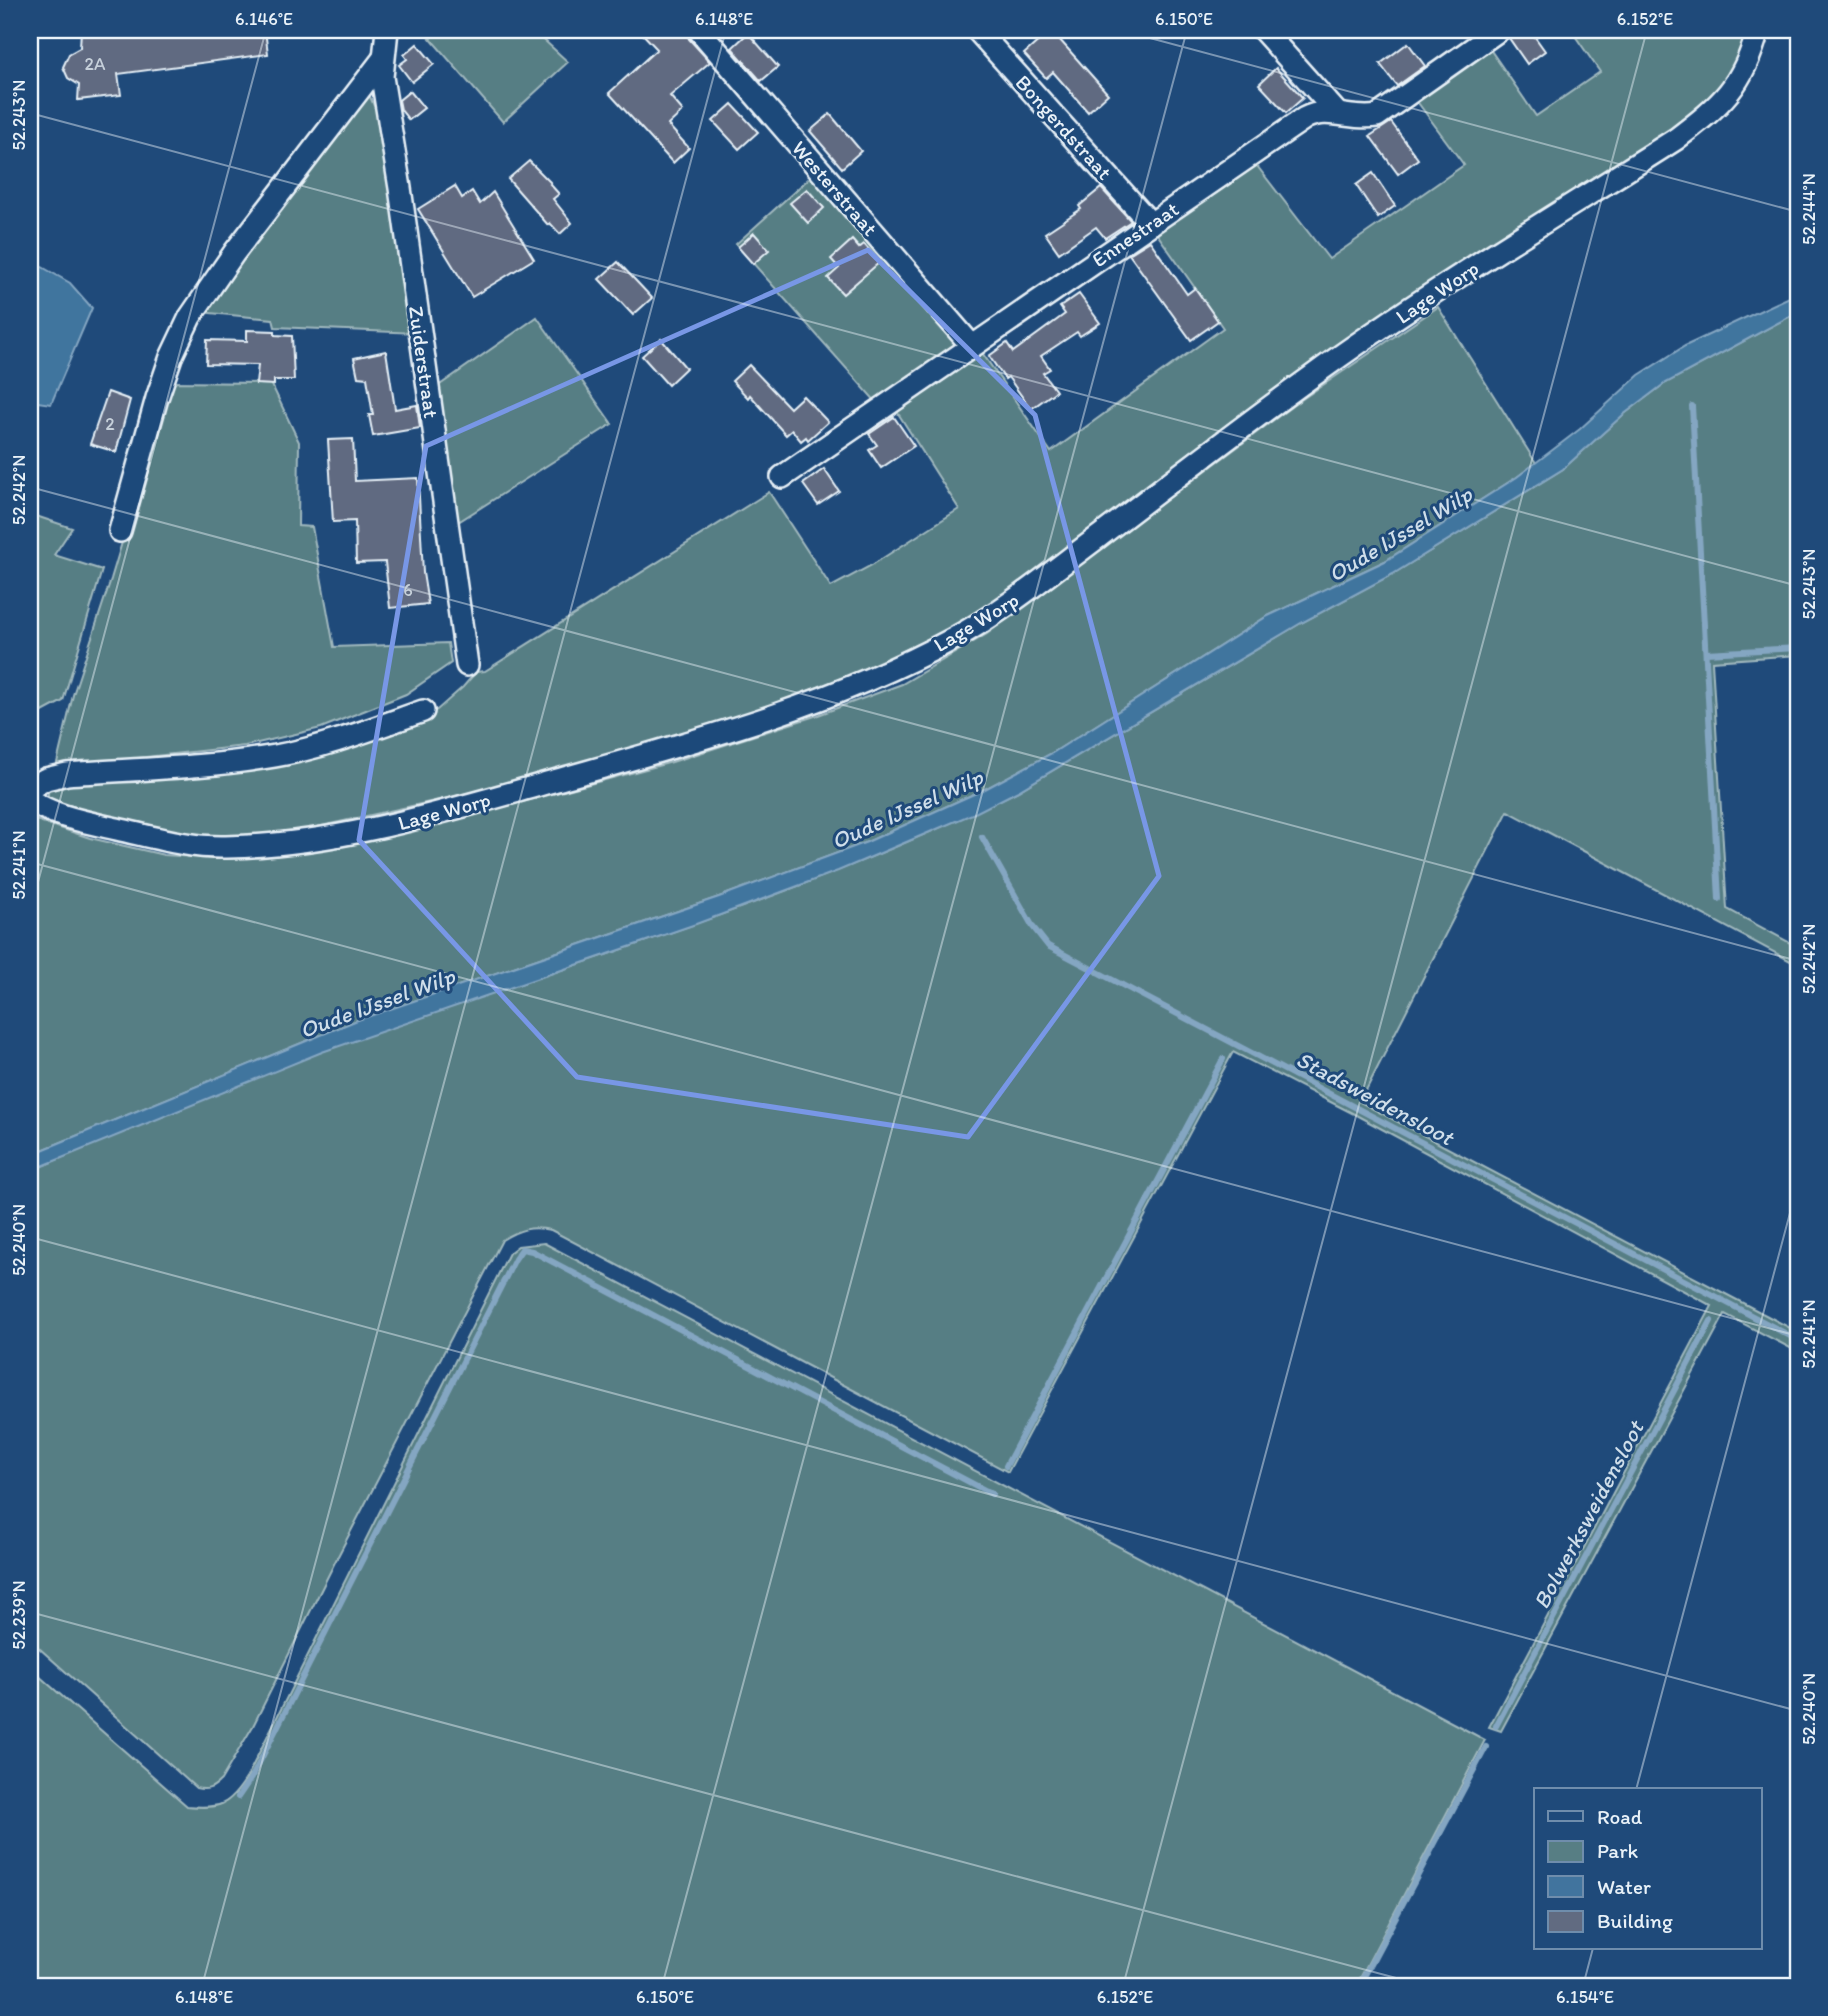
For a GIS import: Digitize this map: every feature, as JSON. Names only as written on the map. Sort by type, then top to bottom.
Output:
[{"type":"street","name":"Zuiderstraat","points":[[387,30],[382,77],[467,665]]},
{"type":"street","name":"Westerstraat","points":[[699,30],[972,346]]},
{"type":"street","name":"Bongerdstraat","points":[[977,30],[1150,223]]},
{"type":"street","points":[[1263,30],[1337,113]]},
{"type":"street","name":"Ennestraat","points":[[782,477],[1305,118],[1320,113],[1353,117],[1377,116],[1499,30]]},
{"type":"street","name":"Lage Worp","points":[[30,800],[42,808],[76,820],[206,847],[245,846],[329,836],[386,826],[446,811],[646,755],[779,716],[883,675],[957,636],[1013,602],[1314,375],[1455,279],[1676,139],[1709,114],[1734,89],[1750,60],[1758,30]]},
{"type":"street","name":"Zuiderstraat","points":[[120,531],[157,398],[171,357],[190,317],[242,242],[383,59]]},
{"type":"street","points":[[30,788],[46,779],[67,774],[231,763],[277,756],[318,747],[423,711]]},
{"type":"highlighted area","points":[[868,250],[1035,415],[1159,876],[968,1137],[577,1077],[359,840],[426,446]]},
{"type":"green space","points":[[423,30],[533,30],[568,62],[503,122]]},
{"type":"green space","points":[[1571,30],[1750,30],[1733,78],[1691,116],[1385,312],[1165,471],[1023,585],[948,629],[873,666],[769,706],[620,754],[448,798],[285,834],[188,840],[128,829],[48,799],[48,787],[348,743],[437,710],[476,672],[485,671],[769,492],[831,587],[872,565],[959,509],[894,407],[978,347],[1051,452],[1223,328],[1155,231],[1254,162],[1329,259],[1464,165],[1413,96],[1487,45],[1536,116],[1600,72]]},
{"type":"green space","points":[[367,90],[387,135],[417,333],[275,327],[273,319],[199,312]]},
{"type":"green space","points":[[815,173],[957,337],[951,356],[877,403],[736,244]]},
{"type":"green space","points":[[1438,307],[1536,463],[1385,561],[1266,617],[1054,752],[985,789],[867,842],[719,897],[355,1021],[30,1155],[30,818],[90,838],[164,855],[229,859],[312,851],[462,818],[672,762],[818,715],[902,684],[987,634],[1295,404]]},
{"type":"green space","points":[[1798,312],[1798,655],[1712,661],[1727,909],[1798,947],[1798,965],[1508,811],[1360,1102],[1798,1332],[1798,1352],[1725,1314],[1501,1731],[1489,1727],[1712,1306],[1233,1052],[1008,1472],[551,1230],[526,1229],[502,1240],[253,1726],[218,1783],[207,1789],[196,1788],[30,1640],[30,1171],[214,1093],[326,1050],[676,931],[849,866],[1018,791],[1301,623],[1393,574],[1563,469],[1623,415],[1664,384]]},
{"type":"green space","points":[[537,317],[612,424],[455,524],[450,464],[437,387]]},
{"type":"green space","points":[[170,382],[271,383],[299,442],[298,526],[312,527],[334,647],[448,643],[451,663],[406,694],[321,728],[245,746],[56,767],[73,695]]},
{"type":"green space","points":[[30,514],[72,528],[54,555],[102,570],[63,701],[35,716],[30,732]]},
{"type":"green space","points":[[544,1243],[1485,1740],[1356,1986],[30,1986],[30,1668],[187,1806],[216,1806],[229,1800],[247,1777],[509,1253],[518,1246]]},
{"type":"water","points":[[30,260],[70,283],[92,308],[51,404],[30,401]]},
{"type":"water","points":[[1798,293],[1798,312],[1664,384],[1623,415],[1563,469],[1393,574],[1301,623],[1018,791],[977,812],[838,871],[696,924],[322,1052],[30,1171],[30,1155],[355,1021],[719,897],[867,842],[985,789],[1054,752],[1266,617],[1385,561],[1517,477],[1580,429],[1639,375],[1685,346]]},
{"type":"building","points":[[81,30],[265,30],[268,54],[118,74],[121,95],[78,100],[79,85],[68,78],[63,67],[69,54],[80,48]]},
{"type":"building","points":[[639,30],[686,30],[689,39],[710,62],[670,96],[683,111],[668,125],[689,148],[673,163],[609,93],[657,49]]},
{"type":"building","points":[[1051,30],[1108,94],[1088,112],[1053,72],[1046,78],[1024,54]]},
{"type":"building","points":[[1512,30],[1530,30],[1545,51],[1527,64],[1509,38]]},
{"type":"building","points":[[748,33],[778,67],[761,81],[732,48]]},
{"type":"building","points":[[1408,43],[1425,66],[1397,86],[1380,64]]},
{"type":"building","points":[[417,44],[434,64],[412,82],[399,65],[407,59],[404,55]]},
{"type":"building","points":[[1276,68],[1303,98],[1286,113],[1259,84]]},
{"type":"building","points":[[410,91],[424,108],[409,120],[401,110],[399,100]]},
{"type":"building","points":[[732,104],[758,132],[739,149],[713,121]]},
{"type":"building","points":[[830,114],[861,151],[842,168],[810,131]]},
{"type":"building","points":[[1391,122],[1418,159],[1398,174],[1370,136]]},
{"type":"building","points":[[529,161],[559,194],[553,199],[572,223],[560,234],[550,223],[548,225],[508,179]]},
{"type":"building","points":[[1373,173],[1395,206],[1378,218],[1356,185]]},
{"type":"building","points":[[455,186],[462,198],[472,191],[480,204],[493,192],[534,259],[472,297],[418,209]]},
{"type":"building","points":[[1101,188],[1131,221],[1105,238],[1096,227],[1059,253],[1045,233],[1081,209],[1079,206]]},
{"type":"building","points":[[807,189],[824,208],[808,223],[790,203]]},
{"type":"building","points":[[754,233],[769,250],[753,264],[738,247]]},
{"type":"building","points":[[852,240],[859,248],[864,244],[880,262],[843,294],[828,278],[839,268],[831,259]]},
{"type":"building","points":[[1150,241],[1187,294],[1195,288],[1218,321],[1191,340],[1129,254]]},
{"type":"building","points":[[618,262],[652,298],[633,315],[599,279]]},
{"type":"building","points":[[1079,294],[1100,323],[1080,336],[1077,332],[1041,356],[1050,369],[1043,373],[1056,391],[1031,409],[989,356],[1007,343],[1013,352],[1065,314],[1060,307]]},
{"type":"building","points":[[247,330],[275,331],[275,335],[292,336],[294,380],[274,380],[274,385],[256,384],[258,365],[206,364],[207,340],[247,341]]},
{"type":"building","points":[[661,339],[686,368],[668,385],[642,356]]},
{"type":"building","points":[[386,351],[395,409],[417,405],[420,428],[373,436],[369,415],[373,415],[367,378],[358,377],[354,358]]},
{"type":"building","points":[[749,365],[790,408],[803,396],[828,422],[808,440],[806,437],[801,441],[792,430],[786,435],[750,395],[748,398],[732,381]]},
{"type":"building","points":[[108,392],[130,400],[116,452],[90,444]]},
{"type":"building","points":[[894,417],[914,446],[881,468],[869,450],[877,445],[869,434]]},
{"type":"building","points":[[353,439],[355,481],[418,478],[423,573],[428,604],[390,608],[385,562],[356,563],[355,521],[333,522],[328,440]]},
{"type":"building","points":[[824,469],[839,491],[818,505],[803,484]]},
{"type":"waterway","points":[[1692,406],[1719,899]]},
{"type":"waterway","points":[[1706,653],[1798,648]]},
{"type":"waterway","name":"Stadsweidensloot","points":[[982,837],[1033,927],[1048,946],[1798,1340]]},
{"type":"waterway","points":[[1006,1466],[1223,1059]]},
{"type":"waterway","points":[[238,1797],[253,1775],[522,1249],[532,1251],[992,1494]]},
{"type":"waterway","name":"Bolwerksweidensloot","points":[[1496,1726],[1711,1321]]},
{"type":"waterway","name":"Bolwerksweidensloot","points":[[1359,1986],[1486,1747]]},
{"type":"water label","name":"Oude IJssel Wilp","points":[[1400,534]]},
{"type":"water label","name":"Oude IJssel Wilp","points":[[907,809]]},
{"type":"water label","name":"Oude IJssel Wilp","points":[[377,1003]]}]
